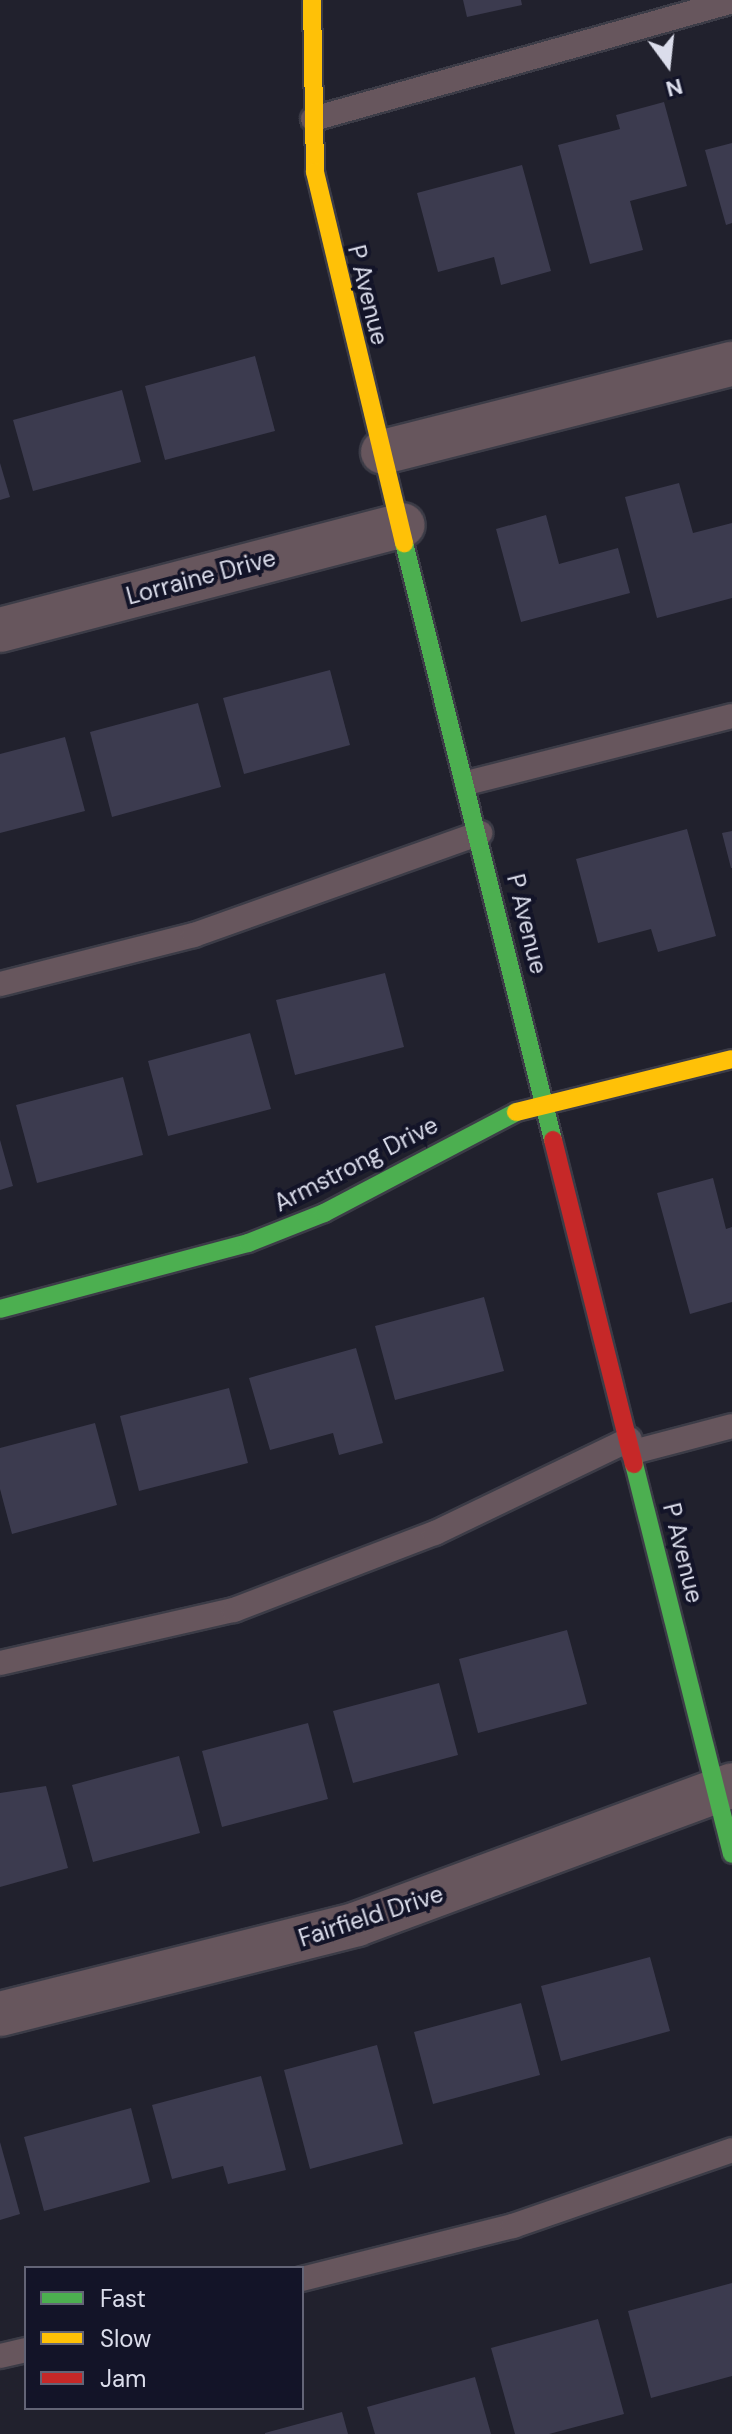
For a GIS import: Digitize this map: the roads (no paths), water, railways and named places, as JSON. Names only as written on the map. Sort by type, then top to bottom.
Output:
[{"type":"street","name":"P Avenue","points":[[312,0],[313,119],[333,261],[403,525],[631,1446],[724,1787],[732,1854]]},
{"type":"street","points":[[383,452],[732,364]]},
{"type":"street","name":"Lorraine Drive","points":[[0,630],[403,525]]},
{"type":"street","name":"Armstrong Drive","points":[[0,1309],[248,1243],[324,1213],[506,1115],[732,1059]]},
{"type":"street","name":"Fairfield Drive","points":[[0,2014],[357,1924],[724,1787]]},
{"type":"lane","points":[[313,119],[732,1]]},
{"type":"lane","points":[[467,783],[732,716]]},
{"type":"lane","points":[[0,984],[194,935],[480,833]]},
{"type":"lane","points":[[0,1663],[234,1610],[435,1533],[631,1446],[732,1426]]},
{"type":"lane","points":[[304,2278],[513,2226],[732,2150]]},
{"type":"lane","points":[[0,2356],[24,2350]]}]
